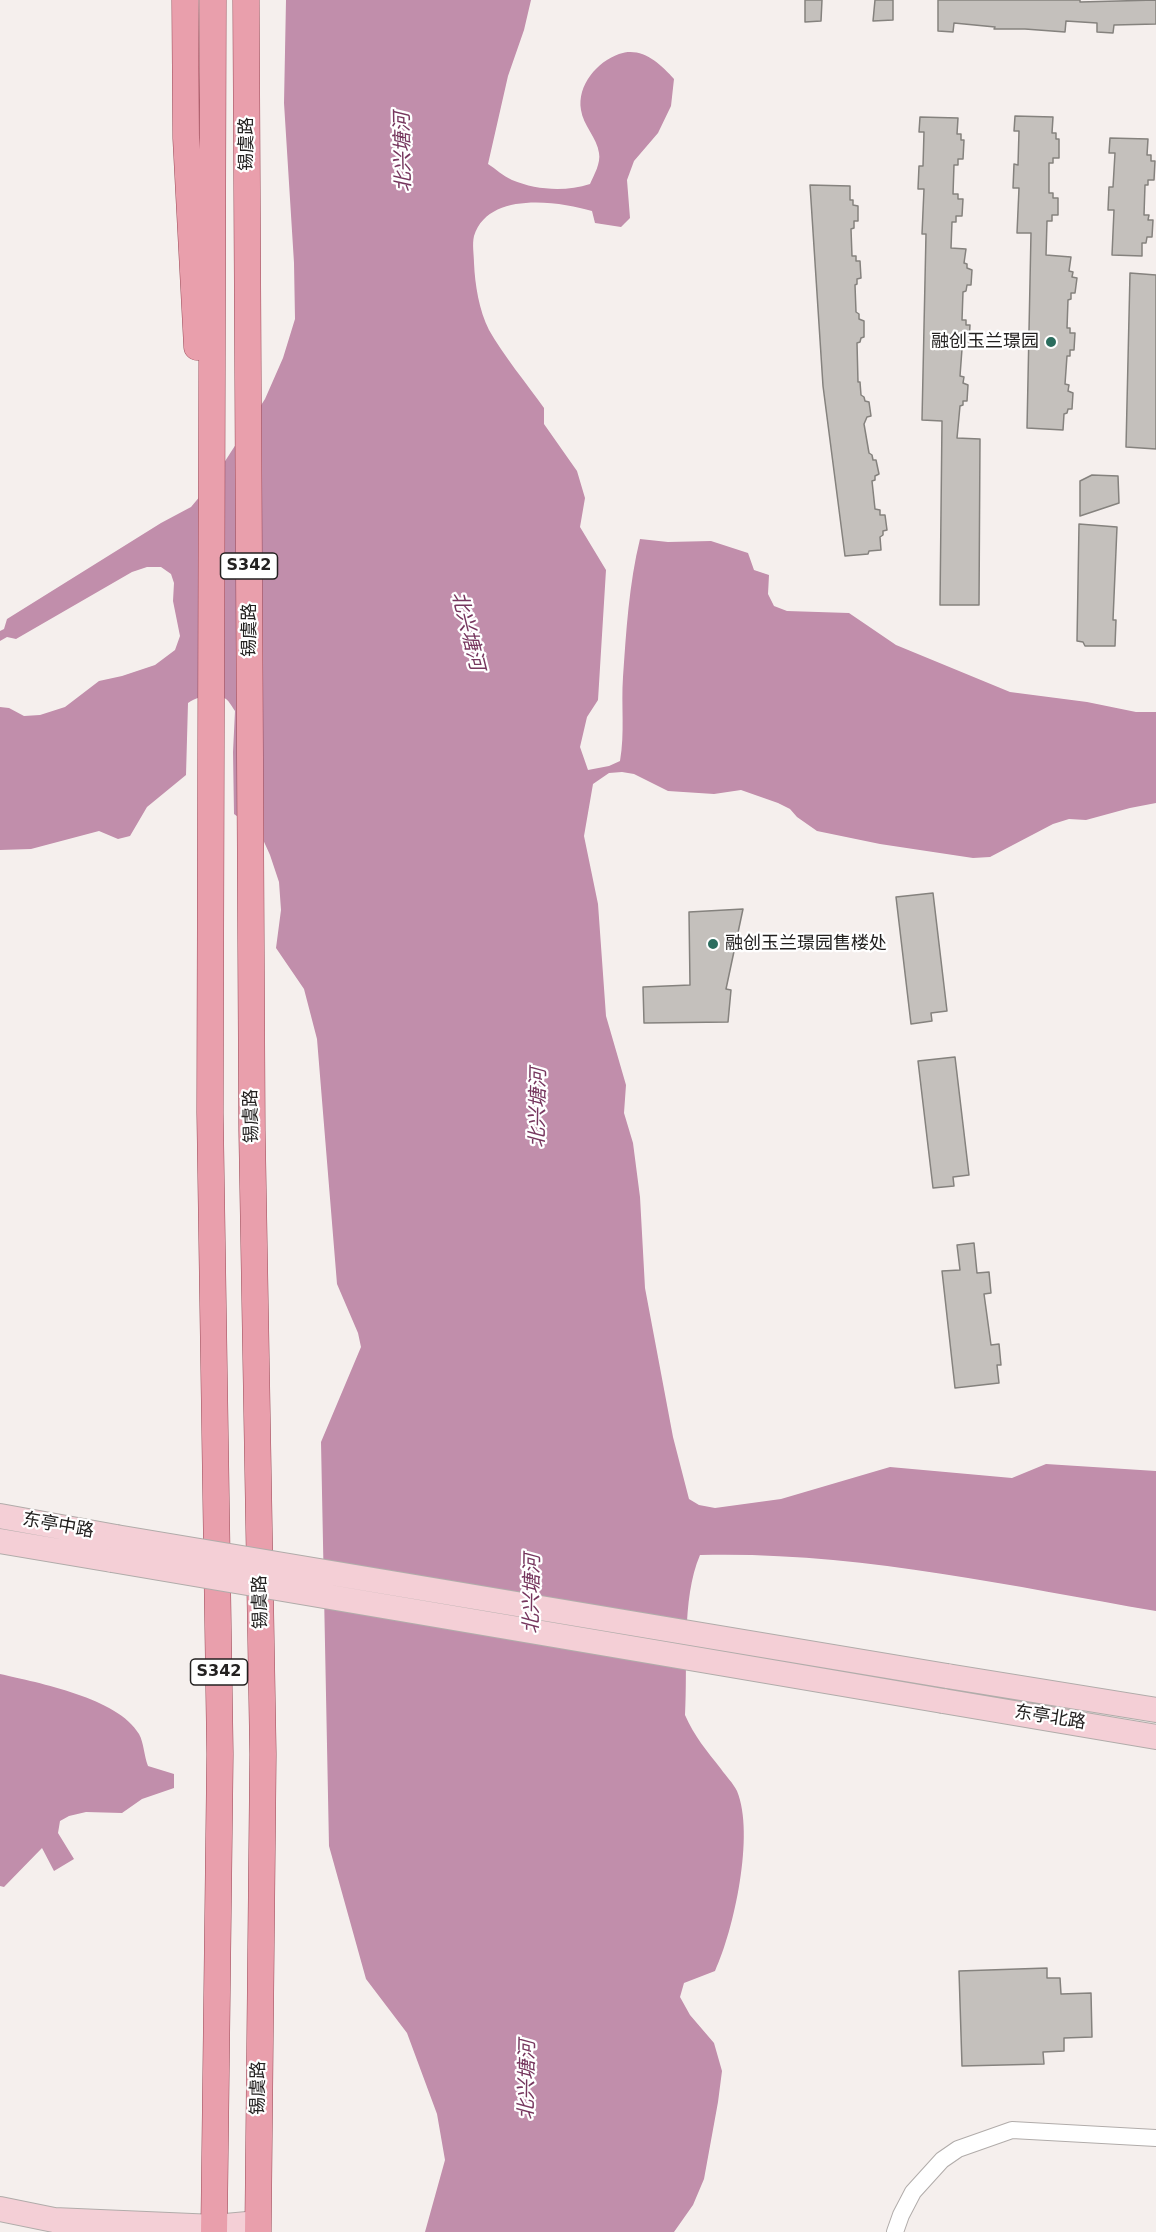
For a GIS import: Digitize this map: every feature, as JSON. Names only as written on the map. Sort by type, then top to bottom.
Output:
[{"type":"main road","points":[[185,0],[186,138],[198,368],[212,548]]},
{"type":"main road","name":"锡虞路","points":[[213,0],[210,1112],[220,1754],[214,2229]]},
{"type":"main road","name":"锡虞路","points":[[246,0],[252,1131],[263,1754],[258,2227]]},
{"type":"main road","name":"东亭中路","points":[[0,1516],[114,1548]]},
{"type":"main road","name":"东亭中路","points":[[0,1540],[114,1548]]},
{"type":"main road","name":"东亭北路","points":[[114,1548],[1156,1710]]},
{"type":"main road","name":"东亭北路","points":[[114,1548],[943,1701],[1156,1737]]},
{"type":"main road","points":[[1128,1705],[1156,1701]]},
{"type":"main road","points":[[1084,1724],[1156,1751]]},
{"type":"main road","points":[[0,2209],[54,2220],[214,2229],[258,2227]]},
{"type":"street","points":[[896,2232],[901,2215],[913,2192],[942,2160],[958,2149],[1012,2130],[1156,2138]]},
{"type":"water","name":"北兴塘河","points":[[286,0],[531,0],[524,30],[508,76],[488,164],[509,178],[531,186],[561,189],[590,184],[598,165],[599,153],[596,142],[582,116],[581,101],[585,83],[603,63],[619,54],[635,52],[656,62],[674,79],[671,106],[658,133],[634,161],[627,180],[630,218],[621,227],[595,223],[592,211],[578,207],[526,203],[494,212],[482,222],[473,239],[477,289],[480,306],[489,330],[544,408],[544,424],[577,471],[585,498],[580,527],[606,570],[598,700],[587,717],[580,747],[588,770],[609,766],[620,761],[627,626],[633,573],[640,539],[668,542],[711,541],[748,553],[754,570],[769,575],[768,594],[774,606],[787,611],[849,613],[896,645],[1010,692],[1087,702],[1136,712],[1156,712],[1156,803],[1086,820],[1069,819],[1053,824],[990,857],[973,858],[880,844],[817,831],[790,809],[741,790],[714,794],[668,791],[634,774],[622,772],[609,773],[593,784],[584,836],[598,904],[606,1016],[626,1085],[624,1113],[633,1143],[640,1197],[645,1288],[673,1437],[689,1499],[699,1505],[715,1508],[781,1499],[890,1467],[1012,1478],[1046,1464],[1156,1471],[1156,1611],[986,1581],[872,1564],[815,1558],[700,1555],[690,1592],[686,1633],[685,1715],[692,1730],[737,1791],[742,1809],[744,1832],[740,1882],[722,1953],[715,1971],[684,1983],[680,1997],[690,2015],[714,2043],[722,2071],[704,2179],[693,2205],[674,2232],[425,2232],[445,2160],[437,2114],[407,2033],[366,1979],[329,1846],[321,1442],[361,1347],[358,1333],[337,1284],[317,1039],[304,989],[276,948],[281,910],[279,882],[270,855],[260,833],[234,814],[235,711],[227,700],[212,695],[197,698],[188,703],[186,775],[147,807],[130,836],[118,839],[99,831],[31,849],[0,850],[0,707],[9,708],[24,716],[40,715],[65,707],[99,681],[155,665],[175,650],[180,636],[173,601],[174,583],[171,574],[161,567],[147,567],[132,572],[16,639],[7,637],[0,641],[0,631],[4,629],[7,619],[161,523],[191,507],[211,483],[265,399],[283,358],[295,319],[294,263],[284,103]]},
{"type":"water","points":[[0,1674],[56,1687],[114,1711],[129,1721],[139,1734],[148,1766],[174,1774],[174,1788],[142,1799],[122,1813],[86,1812],[60,1821],[58,1833],[74,1859],[54,1871],[42,1848],[4,1887],[0,1886]]},
{"type":"building","points":[[805,0],[822,0],[821,21],[805,22]]},
{"type":"building","points":[[875,0],[893,0],[893,20],[873,21]]},
{"type":"building","points":[[938,0],[1080,0],[1080,2],[1156,0],[1156,24],[1114,25],[1113,33],[1097,32],[1097,23],[1066,21],[1065,32],[994,29],[995,27],[954,23],[953,32],[938,31]]},
{"type":"building","name":"融创玉兰璟园","points":[[1015,116],[1053,117],[1052,133],[1056,133],[1056,139],[1059,139],[1059,158],[1053,158],[1053,163],[1049,163],[1049,193],[1053,193],[1053,198],[1058,198],[1058,215],[1052,215],[1052,221],[1047,221],[1046,255],[1071,257],[1069,271],[1073,272],[1072,277],[1077,278],[1075,293],[1071,293],[1071,299],[1068,300],[1067,328],[1070,328],[1070,333],[1075,333],[1074,350],[1070,350],[1070,356],[1067,356],[1065,384],[1069,385],[1068,391],[1073,393],[1072,409],[1068,409],[1064,414],[1063,430],[1027,428],[1031,233],[1017,233],[1019,188],[1013,188],[1014,164],[1018,165],[1019,131],[1014,131]]},
{"type":"building","points":[[920,117],[958,118],[957,134],[961,134],[961,140],[964,140],[963,159],[958,159],[958,165],[954,165],[953,194],[958,194],[958,199],[963,199],[962,216],[956,216],[956,222],[952,222],[951,248],[966,249],[964,263],[972,270],[971,285],[967,285],[966,291],[963,292],[962,320],[966,320],[966,325],[970,325],[969,342],[964,342],[965,348],[962,349],[960,376],[964,377],[963,383],[968,385],[967,401],[963,401],[963,405],[960,406],[957,438],[980,439],[979,605],[940,605],[942,421],[922,420],[926,234],[922,234],[924,189],[918,189],[919,166],[923,166],[924,132],[919,132]]},
{"type":"building","points":[[1110,138],[1148,139],[1147,155],[1151,155],[1151,161],[1155,161],[1154,180],[1148,180],[1148,185],[1145,185],[1144,215],[1149,215],[1148,220],[1153,220],[1152,237],[1147,237],[1146,243],[1142,243],[1142,256],[1112,255],[1114,210],[1108,210],[1109,187],[1113,187],[1115,153],[1109,153]]},
{"type":"building","points":[[810,185],[850,186],[850,200],[853,200],[853,205],[858,206],[858,221],[854,221],[854,228],[851,229],[852,256],[856,256],[856,261],[860,261],[861,278],[857,279],[855,285],[856,312],[859,314],[859,319],[864,321],[864,337],[857,343],[858,382],[860,382],[861,395],[865,401],[869,402],[871,416],[867,417],[864,424],[869,453],[873,460],[876,460],[879,474],[872,481],[875,509],[880,510],[880,515],[885,515],[887,530],[883,531],[880,537],[881,550],[869,551],[868,554],[845,556],[823,386]]},
{"type":"building","points":[[1130,273],[1156,275],[1156,449],[1126,447]]},
{"type":"building","points":[[1092,475],[1118,476],[1119,503],[1080,516],[1080,481]]},
{"type":"building","points":[[1079,524],[1117,527],[1113,620],[1116,620],[1115,646],[1085,646],[1083,642],[1077,641]]},
{"type":"building","points":[[933,893],[947,1011],[931,1013],[932,1021],[911,1024],[896,897]]},
{"type":"building","name":"融创玉兰璟园售楼处","points":[[743,909],[726,989],[731,990],[728,1022],[644,1023],[643,987],[690,985],[689,912]]},
{"type":"building","points":[[955,1057],[969,1175],[953,1177],[954,1186],[933,1188],[918,1061]]},
{"type":"building","points":[[974,1243],[977,1273],[989,1272],[991,1293],[984,1294],[991,1345],[999,1344],[1001,1365],[997,1365],[999,1383],[955,1388],[942,1271],[960,1270],[957,1245]]},
{"type":"building","points":[[1047,1968],[1047,1978],[1060,1978],[1061,1994],[1091,1993],[1092,2037],[1064,2038],[1064,2051],[1043,2052],[1044,2064],[962,2066],[959,1971]]},
{"type":"place","name":"融创玉兰璟园","points":[[1051,342]]},
{"type":"place","name":"融创玉兰璟园售楼处","points":[[713,944]]}]
